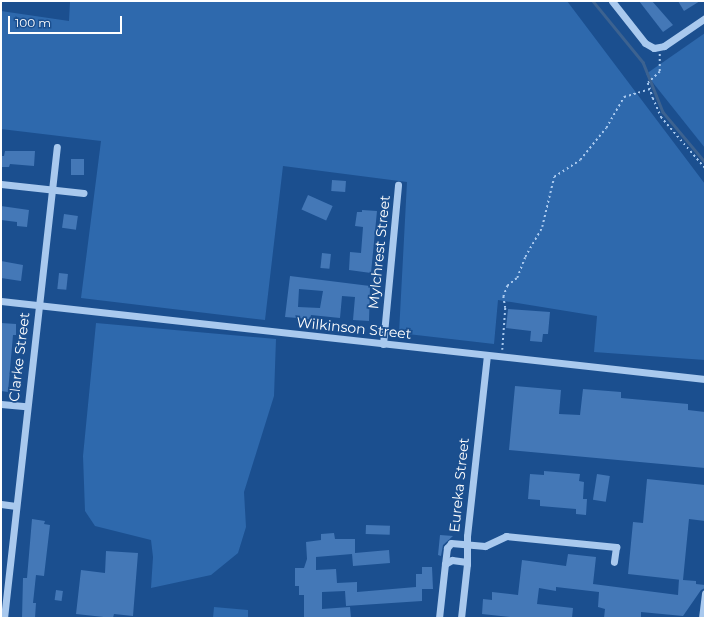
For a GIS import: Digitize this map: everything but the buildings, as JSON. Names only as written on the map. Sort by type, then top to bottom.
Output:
[{"type":"street","points":[[612,1],[645,42],[657,48],[705,18]]},
{"type":"street","name":"Clarke Street","points":[[4,618],[3,608],[57,147]]},
{"type":"street","points":[[1,184],[84,194]]},
{"type":"street","name":"Mylchrest Street","points":[[383,344],[398,185]]},
{"type":"street","name":"Wilkinson Street","points":[[1,301],[705,379]]},
{"type":"street","name":"Eureka Street","points":[[461,618],[467,562],[466,544],[487,355]]},
{"type":"street","points":[[1,404],[26,406]]},
{"type":"street","points":[[1,504],[16,506]]},
{"type":"street","points":[[439,618],[448,545],[454,542],[485,546],[507,536],[616,547],[614,562]]},
{"type":"street","points":[[445,564],[452,560],[467,562]]},
{"type":"street","points":[[702,618],[705,593]]},
{"type":"path","points":[[657,48],[660,72],[648,83],[661,117],[705,168]]},
{"type":"path","points":[[501,356],[505,308],[503,297],[507,286],[517,278],[525,256],[542,227],[554,177],[580,160],[606,128],[624,97],[650,89]]},
{"type":"shaded area","points":[[70,1],[567,1],[705,184],[705,360],[594,352],[597,316],[498,300],[494,344],[399,333],[407,182],[283,166],[265,320],[81,298],[101,141],[1,129],[1,11],[69,21]]},
{"type":"shaded area","points":[[705,33],[705,148],[646,74]]},
{"type":"shaded area","points":[[96,323],[276,339],[274,396],[244,492],[246,527],[238,553],[211,575],[151,588],[153,557],[151,540],[95,526],[85,511],[83,456]]},
{"type":"shaded area","points":[[214,607],[248,610],[248,618],[213,618]]},
{"type":"waterway","points":[[593,1],[643,62],[663,112],[705,162]]}]
